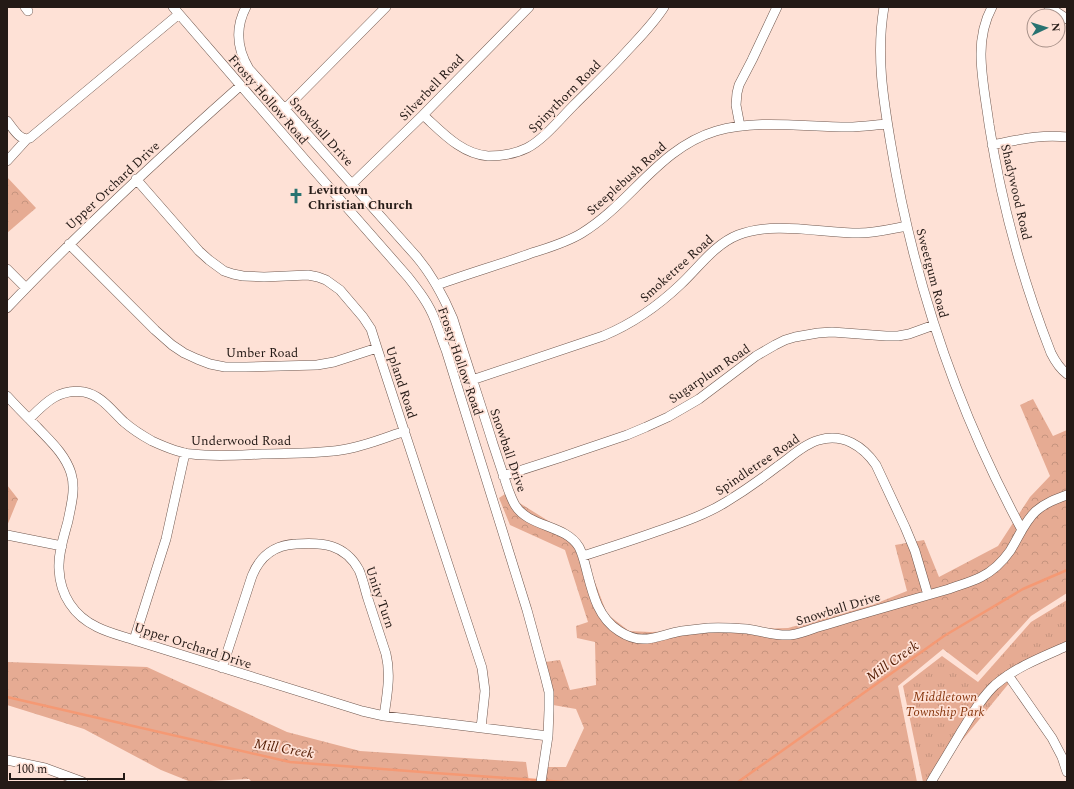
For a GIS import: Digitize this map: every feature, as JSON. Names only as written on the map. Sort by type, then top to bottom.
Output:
[{"type":"street","name":"Snowball Drive","points":[[246,7],[242,15],[238,34],[241,54],[249,69],[427,270],[437,286],[453,319],[515,506],[522,514],[530,519],[564,533],[574,540],[583,556],[593,594],[603,616],[617,630],[627,636],[638,639],[657,638],[681,631],[710,628],[727,628],[789,635],[802,633],[966,583],[989,572],[1004,558],[1030,518],[1037,510],[1045,504],[1067,495]]},
{"type":"street","points":[[285,109],[386,7]]},
{"type":"street","name":"Silverbell Road","points":[[352,184],[423,115],[529,7]]},
{"type":"street","name":"Spinythorn Road","points":[[423,115],[457,145],[466,150],[488,156],[515,153],[527,148],[543,136],[608,71],[648,29],[664,7]]},
{"type":"street","points":[[740,126],[736,104],[739,84],[777,7]]},
{"type":"street","name":"Sweetgum Road","points":[[884,7],[880,38],[880,60],[887,124],[896,174],[919,277],[934,325],[957,388],[986,460],[1002,494],[1022,530]]},
{"type":"street","name":"Shadywood Road","points":[[992,7],[986,18],[981,55],[984,92],[992,145],[1006,208],[1024,277],[1051,353],[1057,364],[1067,374]]},
{"type":"street","points":[[1049,7],[1067,19]]},
{"type":"street","points":[[7,162],[27,139],[51,121],[176,10]]},
{"type":"street","name":"Frosty Hollow Road","points":[[176,10],[240,86],[408,277],[428,304],[435,319],[469,425],[541,660],[548,692],[550,710],[548,736],[541,782]]},
{"type":"street","name":"Upper Orchard Drive","points":[[7,308],[69,244],[136,180],[240,86]]},
{"type":"street","points":[[7,121],[18,134],[24,139],[27,139]]},
{"type":"street","name":"Steeplebush Road","points":[[437,286],[571,239],[592,227],[609,213],[656,167],[675,151],[688,142],[704,135],[740,126],[766,125],[860,127],[887,124]]},
{"type":"street","points":[[992,145],[1040,136],[1067,138]]},
{"type":"street","name":"Upland Road","points":[[136,180],[199,250],[209,260],[224,271],[243,276],[264,277],[308,275],[318,277],[340,290],[363,317],[371,330],[482,668],[485,691],[480,728]]},
{"type":"street","name":"Smoketree Road","points":[[472,380],[603,336],[632,321],[664,300],[720,246],[738,235],[756,230],[774,228],[858,233],[876,232],[907,226]]},
{"type":"street","name":"Umber Road","points":[[69,244],[172,345],[197,359],[225,367],[317,365],[334,362],[377,348]]},
{"type":"street","points":[[7,269],[26,288]]},
{"type":"street","name":"Sugarplum Road","points":[[504,476],[627,435],[668,417],[699,399],[756,356],[785,340],[818,333],[832,332],[898,336],[909,334],[934,325]]},
{"type":"street","name":"Underwood Road","points":[[29,419],[46,402],[60,394],[75,391],[85,392],[98,397],[125,423],[140,434],[163,446],[185,453],[210,456],[334,451],[359,446],[405,431]]},
{"type":"street","name":"Upper Orchard Drive","points":[[7,396],[61,453],[71,472],[73,496],[62,546],[59,569],[60,582],[73,609],[87,622],[99,628],[134,640],[362,711],[384,716],[548,736]]},
{"type":"street","name":"Spindletree Road","points":[[583,556],[704,514],[724,503],[766,475],[808,444],[819,440],[835,438],[853,443],[862,449],[876,466],[908,533],[928,595]]},
{"type":"street","points":[[134,640],[166,539],[185,453]]},
{"type":"street","points":[[7,535],[62,546]]},
{"type":"street","name":"Unity Turn","points":[[222,668],[258,562],[272,550],[282,546],[312,543],[325,544],[334,547],[348,556],[359,571],[388,662],[389,682],[384,716]]},
{"type":"street","points":[[934,781],[972,715],[988,692],[1008,675],[1036,659],[1067,646]]},
{"type":"street","points":[[1008,675],[1052,738],[1062,757],[1067,772]]},
{"type":"street","points":[[7,760],[45,768],[83,782]]},
{"type":"green space","points":[[7,177],[36,208],[7,233]]},
{"type":"green space","points":[[1033,399],[1053,436],[1067,430],[1067,593],[1031,616],[977,675],[943,649],[898,686],[917,782],[546,782],[547,767],[566,767],[584,728],[576,709],[553,705],[545,662],[560,660],[570,690],[596,685],[595,642],[577,638],[576,626],[588,622],[565,550],[510,525],[499,498],[505,494],[579,540],[607,614],[629,631],[650,632],[788,628],[872,605],[907,591],[895,545],[924,540],[939,577],[998,546],[1030,497],[1050,476],[1020,405]]},
{"type":"green space","points":[[7,485],[18,499],[7,526]]},
{"type":"green space","name":"Middletown Township Park","points":[[1067,600],[1067,645],[1028,660],[928,782],[923,782],[903,686],[942,656],[978,682],[1031,622]]},
{"type":"green space","points":[[7,662],[147,667],[287,732],[360,751],[526,762],[529,782],[252,782],[249,779],[191,782],[161,770],[84,729],[7,705]]},
{"type":"waterway","name":"Mill Creek","points":[[738,782],[944,636],[1023,589],[1067,570]]},
{"type":"waterway","name":"Mill Creek","points":[[7,697],[290,762],[564,782]]},
{"type":"place","name":"Levittown Christian Church","points":[[296,196]]}]
